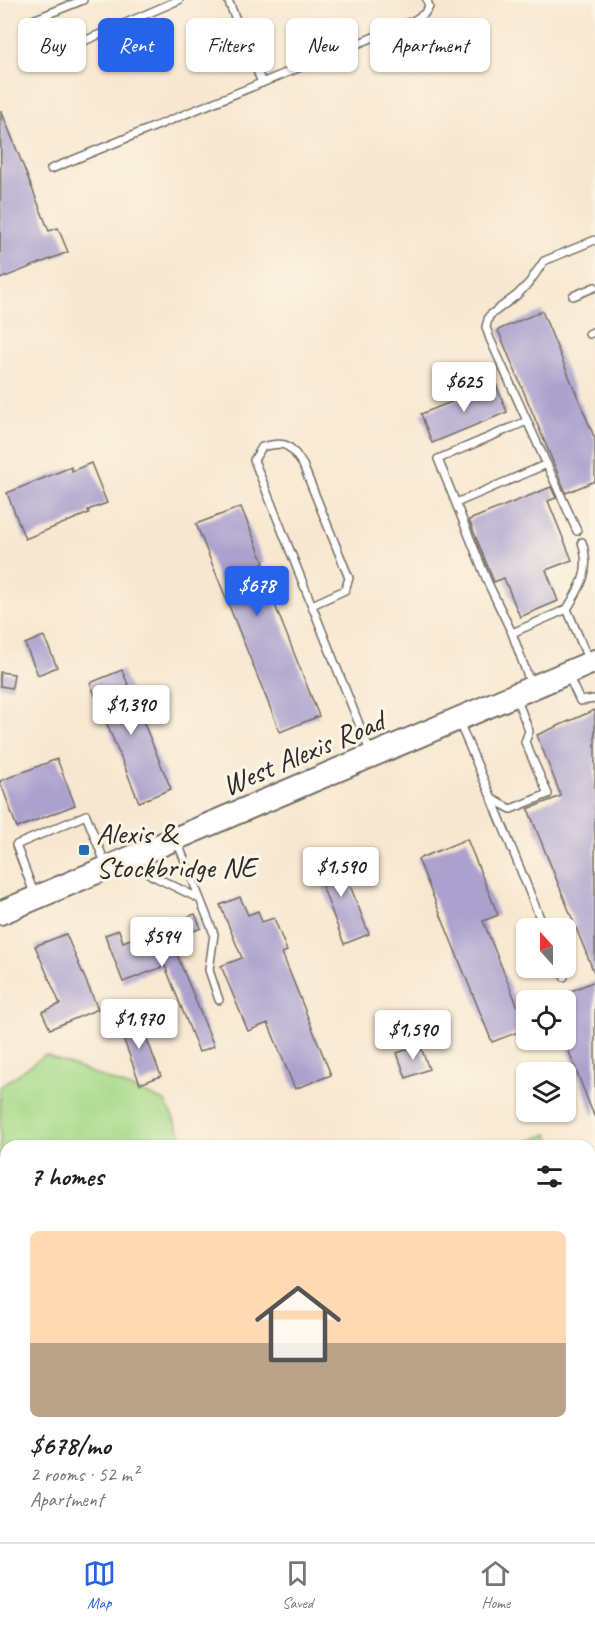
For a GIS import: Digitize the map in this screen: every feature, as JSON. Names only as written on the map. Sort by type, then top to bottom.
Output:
[{"type":"main road","name":"West Alexis Road","points":[[3,909],[36,898],[592,662]]},
{"type":"lane","points":[[82,0],[28,22],[30,40],[40,54],[54,54],[180,0]]},
{"type":"lane","points":[[228,0],[262,83]]},
{"type":"lane","points":[[51,169],[413,21],[424,14],[429,7],[427,0]]},
{"type":"lane","points":[[577,531],[489,339],[486,327],[489,316],[529,283],[544,261],[595,240]]},
{"type":"lane","points":[[573,296],[595,287]]},
{"type":"lane","points":[[492,799],[511,809],[548,794],[525,742],[530,730],[512,633],[488,583],[438,459],[527,422]]},
{"type":"lane","points":[[312,605],[345,590],[349,578],[303,465],[292,448],[278,442],[262,447],[254,460],[372,756]]},
{"type":"lane","points":[[456,503],[547,464]]},
{"type":"lane","points":[[512,633],[567,609],[584,578],[587,557],[582,542]]},
{"type":"lane","points":[[567,609],[592,662]]},
{"type":"lane","points":[[567,673],[580,701],[595,699]]},
{"type":"lane","points":[[458,720],[540,918]]},
{"type":"lane","points":[[36,898],[16,845],[86,815],[116,864],[153,876],[200,899]]},
{"type":"lane","points":[[176,838],[214,934],[209,970],[219,1000]]},
{"type":"green space","points":[[45,1055],[165,1101],[184,1140],[0,1140],[0,1087]]},
{"type":"green space","points":[[548,1134],[550,1140],[532,1140]]},
{"type":"building","points":[[1,110],[49,231],[58,228],[68,252],[0,279]]},
{"type":"building","points":[[542,311],[595,439],[595,481],[566,493],[498,330]]},
{"type":"building","points":[[496,384],[507,412],[432,443],[421,414]]},
{"type":"building","points":[[91,463],[107,503],[88,510],[89,513],[25,539],[7,493],[71,467],[72,471]]},
{"type":"building","points":[[551,487],[556,498],[548,501],[572,560],[546,570],[558,601],[520,617],[504,578],[494,582],[469,520]]},
{"type":"building","points":[[241,507],[264,563],[259,565],[319,716],[280,732],[196,524]]},
{"type":"building","points":[[44,636],[57,667],[38,675],[25,644]]},
{"type":"building","points":[[122,670],[171,789],[139,802],[90,683]]},
{"type":"building","points":[[0,672],[14,674],[12,688],[0,686]]},
{"type":"building","points":[[595,710],[595,975],[576,928],[576,918],[572,918],[528,809],[561,796],[537,735]]},
{"type":"building","points":[[57,759],[75,805],[17,828],[0,781]]},
{"type":"building","points":[[467,839],[498,915],[483,921],[516,1002],[516,1033],[492,1042],[418,859]]},
{"type":"building","points":[[337,852],[369,934],[344,944],[313,861]]},
{"type":"building","points":[[240,897],[248,915],[258,911],[262,922],[274,918],[287,951],[282,953],[331,1075],[295,1089],[268,1023],[248,1031],[221,966],[242,958],[220,905]]},
{"type":"building","points":[[195,914],[201,928],[171,940],[214,1046],[199,1052],[165,966],[123,982],[105,935],[119,930],[123,942]]},
{"type":"building","points":[[66,934],[98,1009],[50,1029],[42,1012],[60,1004],[35,946]]},
{"type":"building","points":[[595,981],[595,1116],[576,1070],[576,1062],[573,1062],[568,1050],[576,1050],[576,990],[573,990]]},
{"type":"building","points":[[138,1016],[161,1076],[140,1084],[118,1024]]},
{"type":"building","points":[[420,1045],[429,1069],[406,1078],[397,1053]]},
{"type":"place","name":"Alexis & Stockbridge NE","points":[[84,850]]}]
